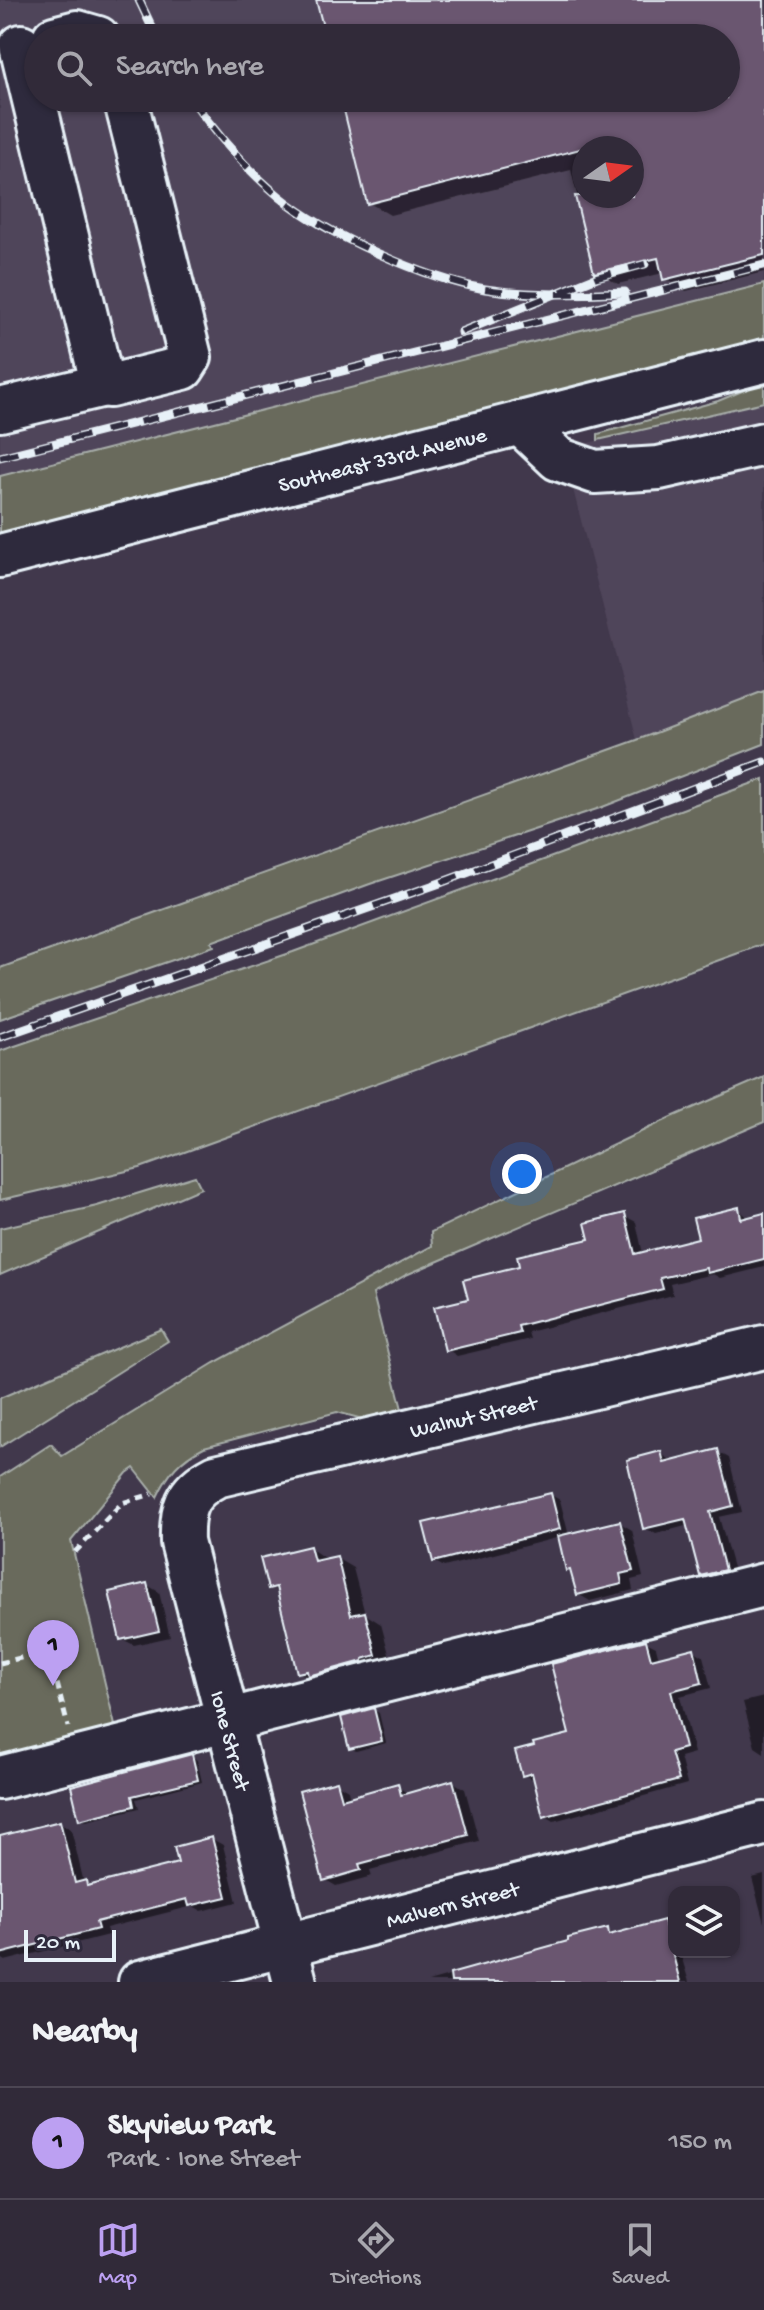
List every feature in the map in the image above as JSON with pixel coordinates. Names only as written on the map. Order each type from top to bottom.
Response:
[{"type":"street","points":[[43,112],[104,385]]},
{"type":"street","points":[[0,410],[183,368],[190,357],[129,112]]},
{"type":"street","name":"Southeast 33rd Avenue","points":[[0,556],[764,361]]},
{"type":"street","points":[[520,423],[558,459],[595,472],[659,468],[764,444]]},
{"type":"street","name":"Walnut Street","points":[[189,1497],[201,1484],[216,1476],[764,1347]]},
{"type":"street","name":"Ione Street","points":[[189,1497],[181,1517],[182,1542],[291,1963]]},
{"type":"street","points":[[0,1778],[764,1585]]},
{"type":"street","name":"Malvern Street","points":[[140,1982],[291,1963],[764,1824]]},
{"type":"path","points":[[75,1552],[122,1503],[168,1489],[189,1497]]},
{"type":"path","points":[[0,1663],[49,1651],[77,1759]]},
{"type":"shaded area","points":[[0,0],[764,0],[764,284],[0,476]]},
{"type":"shaded area","points":[[764,402],[764,691],[637,740],[573,489],[523,458]]},
{"type":"green space","points":[[764,284],[764,353],[0,540],[0,476]]},
{"type":"green space","points":[[764,382],[764,402],[598,440],[598,434],[718,401]]},
{"type":"green space","points":[[764,691],[764,744],[600,808],[370,884],[211,942],[214,946],[0,1019],[0,968],[637,740]]},
{"type":"green space","points":[[764,779],[764,944],[140,1168],[0,1200],[0,1051],[293,952]]},
{"type":"green space","points":[[764,1077],[764,1122],[406,1275],[373,1294],[404,1417],[377,1423],[337,1412],[204,1447],[176,1468],[157,1497],[134,1468],[127,1473],[71,1541],[118,1738],[0,1768],[0,1477],[51,1444],[62,1456],[214,1363],[432,1246],[431,1232],[672,1117]]},
{"type":"green space","points":[[195,1176],[201,1188],[0,1275],[0,1228],[97,1206]]},
{"type":"green space","points":[[161,1329],[168,1341],[0,1447],[0,1398]]},
{"type":"building","points":[[316,0],[764,0],[764,255],[663,280],[658,258],[594,273],[578,208],[644,208],[644,136],[572,136],[572,151],[367,204],[344,112],[740,112],[740,24],[322,24]]},
{"type":"building","points":[[739,1207],[741,1219],[764,1213],[764,1259],[707,1273],[706,1268],[660,1278],[663,1289],[518,1326],[520,1333],[445,1351],[434,1307],[468,1299],[463,1280],[519,1266],[517,1256],[589,1239],[585,1223],[625,1213],[635,1254],[698,1238],[693,1218]]},
{"type":"building","points":[[718,1449],[733,1506],[710,1512],[725,1570],[700,1576],[685,1519],[643,1529],[627,1460],[661,1451],[664,1463]]},
{"type":"building","points":[[551,1493],[560,1529],[433,1562],[423,1523]]},
{"type":"building","points":[[620,1521],[633,1571],[620,1574],[622,1584],[577,1595],[570,1570],[566,1571],[558,1536]]},
{"type":"building","points":[[310,1546],[314,1561],[337,1556],[351,1615],[365,1612],[376,1655],[308,1676],[307,1671],[297,1673],[276,1587],[268,1589],[260,1558]]},
{"type":"building","points":[[147,1583],[159,1631],[120,1640],[109,1592]]},
{"type":"building","points":[[646,1640],[651,1659],[694,1648],[702,1683],[671,1691],[685,1748],[671,1752],[679,1780],[543,1817],[532,1773],[522,1776],[515,1751],[569,1734],[551,1664]]},
{"type":"building","points":[[374,1708],[382,1741],[349,1749],[341,1717]]},
{"type":"building","points":[[192,1754],[198,1780],[132,1796],[134,1806],[79,1820],[71,1786]]},
{"type":"building","points":[[453,1780],[468,1835],[359,1864],[361,1870],[323,1881],[299,1791],[337,1781],[342,1799],[398,1783],[401,1795]]},
{"type":"building","points":[[60,1821],[75,1883],[86,1880],[87,1886],[178,1863],[174,1847],[212,1837],[227,1897],[189,1906],[187,1899],[96,1922],[98,1929],[0,1954],[0,1836]]},
{"type":"building","points":[[664,1920],[668,1958],[674,1958],[680,1982],[451,1982],[450,1974],[568,1941],[568,1938],[608,1928],[609,1935]]},
{"type":"railway","points":[[139,0],[150,24]]},
{"type":"railway","points":[[201,112],[255,175],[280,197],[324,226],[378,254],[435,276],[485,289],[537,294],[625,292]]},
{"type":"railway","points":[[461,332],[597,277],[645,264]]},
{"type":"railway","points":[[0,457],[764,265]]},
{"type":"railway","points":[[0,1037],[440,883],[764,762]]},
{"type":"place","name":"Skyview Park","points":[[53,1686]]}]
